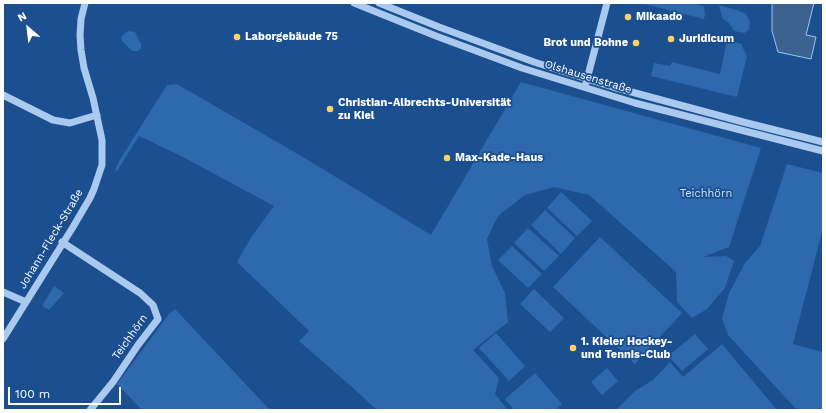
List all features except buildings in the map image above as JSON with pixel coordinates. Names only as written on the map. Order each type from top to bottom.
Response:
[{"type":"street","name":"Johann-Fleck-Straße","points":[[3,339],[94,189],[102,165],[102,140],[93,98],[84,68],[80,35],[85,3]]},
{"type":"street","name":"Olshausenstraße","points":[[354,3],[522,68],[635,103],[823,151]]},
{"type":"street","name":"Olshausenstraße","points":[[379,3],[439,27],[587,79],[743,122],[823,142]]},
{"type":"street","points":[[585,87],[607,3]]},
{"type":"street","points":[[3,95],[53,120],[70,124],[96,115]]},
{"type":"street","name":"Teichhörn","points":[[62,242],[140,293],[153,305],[158,319],[113,382],[90,410]]},
{"type":"street","points":[[3,292],[26,302]]},
{"type":"green space","points":[[640,3],[691,3],[704,6],[705,15],[704,19]]},
{"type":"green space","points":[[719,5],[746,14],[750,22],[749,29],[745,33],[734,31],[729,23],[723,19]]},
{"type":"green space","points":[[126,32],[135,32],[141,44],[141,48],[138,51],[131,50],[121,38]]},
{"type":"green space","points":[[727,40],[741,44],[747,56],[737,97],[651,76],[654,63],[670,66],[672,62],[720,74]]},
{"type":"green space","points":[[521,82],[761,148],[729,247],[703,257],[726,256],[734,261],[725,288],[707,309],[692,318],[677,302],[676,272],[589,195],[554,187],[525,195],[498,216],[487,239],[492,266],[505,293],[508,322],[473,350],[499,378],[495,394],[508,410],[377,410],[299,341],[309,331],[237,262],[250,239],[274,206],[181,156],[139,136],[117,171],[115,171],[119,161],[167,85],[177,84],[308,160],[431,235]]},
{"type":"green space","points":[[787,164],[823,173],[823,228],[793,344],[823,352],[822,410],[803,410],[795,408],[728,335],[722,318],[729,293],[745,263],[760,246]]},
{"type":"green space","points":[[561,192],[592,221],[577,236],[547,208]]},
{"type":"green space","points":[[545,210],[575,238],[561,254],[531,225]]},
{"type":"green space","points":[[528,228],[559,256],[544,271],[514,243]]},
{"type":"green space","points":[[600,237],[682,313],[635,364],[553,287]]},
{"type":"green space","points":[[512,246],[542,274],[528,288],[498,260]]},
{"type":"green space","points":[[54,286],[64,293],[49,310],[42,306]]},
{"type":"green space","points":[[534,289],[564,318],[550,332],[520,304]]},
{"type":"green space","points":[[175,309],[270,410],[142,410],[117,384],[169,314]]},
{"type":"green space","points":[[496,333],[525,366],[509,381],[479,348]]},
{"type":"green space","points":[[695,334],[708,349],[682,371],[668,356]]},
{"type":"green space","points":[[722,344],[777,410],[616,410],[635,391],[653,380],[670,362],[683,377]]},
{"type":"green space","points":[[607,368],[618,381],[602,395],[591,382]]},
{"type":"green space","points":[[535,373],[562,404],[555,410],[514,410],[505,399]]},
{"type":"shaded area","points":[[772,3],[814,3],[806,35],[816,37],[811,59],[778,52],[772,31]]},
{"type":"place","name":"Mikaado","points":[[628,17]]},
{"type":"place","name":"Laborgebäude 75","points":[[237,37]]},
{"type":"place","name":"Juridicum","points":[[671,39]]},
{"type":"place","name":"Brot und Bohne","points":[[636,43]]},
{"type":"place","name":"Christian-Albrechts-Universität zu Kiel","points":[[330,109]]},
{"type":"place","name":"Max-Kade-Haus","points":[[447,158]]},
{"type":"place","name":"1. Kieler Hockey- und Tennis-Club","points":[[573,348]]}]
